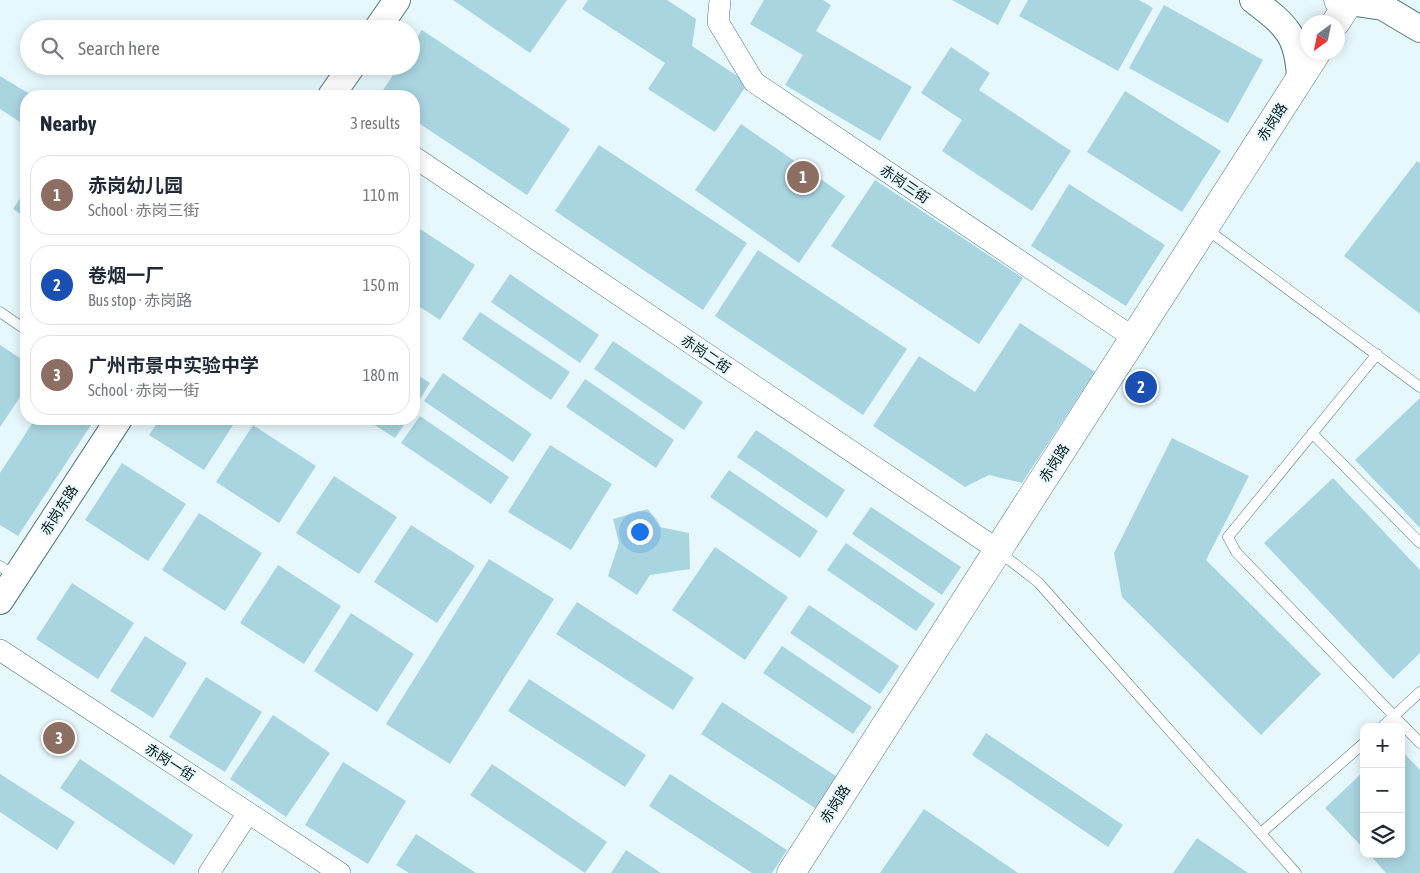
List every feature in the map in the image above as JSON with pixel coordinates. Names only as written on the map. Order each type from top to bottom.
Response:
[{"type":"main road","name":"赤岗路","points":[[791,873],[1312,60]]},
{"type":"street","points":[[383,20],[396,0]]},
{"type":"street","name":"赤岗三街","points":[[720,0],[718,22],[754,82],[1134,338]]},
{"type":"street","points":[[1253,0],[1275,17],[1292,37],[1298,52],[1300,78]]},
{"type":"street","points":[[1343,6],[1383,7],[1420,29]]},
{"type":"street","points":[[335,90],[346,75]]},
{"type":"street","name":"赤岗二街","points":[[420,161],[998,550]]},
{"type":"street","name":"赤岗东路","points":[[0,601],[8,571],[115,425]]},
{"type":"street","name":"赤岗一街","points":[[0,650],[340,873]]},
{"type":"street","points":[[209,873],[248,813]]},
{"type":"lane","points":[[1205,227],[1420,387]]},
{"type":"lane","points":[[0,312],[20,326]]},
{"type":"lane","points":[[1378,354],[1228,537],[1236,552],[1420,743]]},
{"type":"lane","points":[[1312,433],[1420,542]]},
{"type":"lane","points":[[998,550],[1038,582],[1296,873]]},
{"type":"lane","points":[[1386,723],[1420,692]]},
{"type":"lane","points":[[1261,833],[1360,746]]},
{"type":"building","points":[[453,0],[567,0],[530,53]]},
{"type":"building","points":[[588,0],[667,0],[696,19],[692,46],[748,83],[715,132],[648,89],[665,63],[582,9]]},
{"type":"building","points":[[764,0],[823,0],[831,5],[816,31],[912,87],[880,141],[785,85],[803,55],[750,24]]},
{"type":"building","points":[[952,0],[1011,0],[998,25]]},
{"type":"building","points":[[1028,0],[1139,0],[1153,8],[1118,71],[1019,16]]},
{"type":"building","points":[[1164,5],[1263,60],[1228,123],[1129,68]]},
{"type":"building","points":[[422,30],[570,129],[527,195],[420,124],[420,90],[383,90],[393,75],[420,75],[420,33]]},
{"type":"building","points":[[951,47],[990,73],[979,90],[1071,151],[1032,211],[942,151],[962,120],[921,93]]},
{"type":"building","points":[[0,76],[23,90],[20,90],[20,122],[0,109]]},
{"type":"building","points":[[1125,91],[1221,151],[1182,212],[1087,152]]},
{"type":"building","points":[[741,124],[845,196],[799,263],[695,190]]},
{"type":"building","points":[[599,145],[747,243],[703,310],[555,211]]},
{"type":"building","points":[[1417,161],[1420,163],[1420,314],[1344,256]]},
{"type":"building","points":[[875,180],[1023,278],[979,344],[831,246]]},
{"type":"building","points":[[1069,184],[1165,245],[1126,306],[1031,246]]},
{"type":"building","points":[[20,198],[20,214],[13,209]]},
{"type":"building","points":[[420,229],[475,265],[440,320],[420,307]]},
{"type":"building","points":[[758,250],[907,349],[863,415],[715,316]]},
{"type":"building","points":[[510,274],[599,335],[580,363],[491,302]]},
{"type":"building","points":[[480,312],[570,372],[551,400],[462,339]]},
{"type":"building","points":[[1020,323],[1095,372],[1022,483],[989,475],[965,487],[873,426],[919,356],[975,392]]},
{"type":"building","points":[[613,341],[703,402],[684,430],[594,369]]},
{"type":"building","points":[[0,345],[20,358],[20,397],[0,427]]},
{"type":"building","points":[[443,373],[532,434],[513,462],[424,401]]},
{"type":"building","points":[[420,377],[430,383],[420,399]]},
{"type":"building","points":[[585,379],[674,440],[656,468],[566,407]]},
{"type":"building","points":[[1420,398],[1420,528],[1355,460]]},
{"type":"building","points":[[420,416],[509,477],[491,504],[401,443],[414,425],[420,425]]},
{"type":"building","points":[[31,425],[91,425],[18,536],[0,525],[0,473]]},
{"type":"building","points":[[156,425],[233,425],[204,470],[149,435]]},
{"type":"building","points":[[253,425],[316,466],[279,523],[216,482]]},
{"type":"building","points":[[374,425],[404,425],[395,438]]},
{"type":"building","points":[[756,430],[845,490],[827,518],[737,457]]},
{"type":"building","points":[[1172,438],[1249,476],[1206,560],[1321,674],[1261,735],[1122,597],[1114,553]]},
{"type":"building","points":[[550,445],[612,484],[571,550],[508,512]]},
{"type":"building","points":[[122,463],[186,504],[148,561],[85,520]]},
{"type":"building","points":[[729,470],[818,531],[800,558],[710,497]]},
{"type":"building","points":[[334,476],[397,517],[359,574],[296,533]]},
{"type":"building","points":[[1333,478],[1420,570],[1420,653],[1393,679],[1264,543]]},
{"type":"building","points":[[871,507],[961,567],[942,595],[852,534]]},
{"type":"building","points":[[648,509],[660,527],[689,533],[690,569],[650,575],[637,595],[608,576],[619,543],[613,519]]},
{"type":"building","points":[[199,513],[262,553],[225,611],[162,570]]},
{"type":"building","points":[[411,525],[475,566],[437,623],[374,582]]},
{"type":"building","points":[[846,543],[935,604],[916,631],[827,570]]},
{"type":"building","points":[[715,547],[788,597],[745,660],[672,610]]},
{"type":"building","points":[[489,559],[554,599],[450,764],[386,724]]},
{"type":"building","points":[[278,565],[341,606],[304,664],[240,623]]},
{"type":"building","points":[[72,583],[134,623],[98,679],[36,639]]},
{"type":"building","points":[[577,602],[694,678],[673,710],[556,634]]},
{"type":"building","points":[[809,605],[899,666],[880,694],[790,633]]},
{"type":"building","points":[[351,613],[414,654],[377,712],[314,671]]},
{"type":"building","points":[[145,636],[187,663],[153,718],[110,691]]},
{"type":"building","points":[[782,646],[872,707],[853,734],[763,673]]},
{"type":"building","points":[[206,677],[262,712],[225,772],[169,737]]},
{"type":"building","points":[[529,679],[646,755],[625,787],[508,711]]},
{"type":"building","points":[[722,702],[839,778],[818,810],[701,734]]},
{"type":"building","points":[[273,715],[330,753],[286,817],[230,779]]},
{"type":"building","points":[[986,733],[1123,825],[1108,847],[972,755]]},
{"type":"building","points":[[1405,754],[1420,770],[1420,873],[1386,873],[1373,858],[1405,858]]},
{"type":"building","points":[[80,759],[193,835],[174,865],[60,788]]},
{"type":"building","points":[[343,762],[406,801],[368,864],[305,825]]},
{"type":"building","points":[[492,764],[607,842],[585,873],[470,795]]},
{"type":"building","points":[[0,774],[75,822],[57,850],[0,812]]},
{"type":"building","points":[[670,774],[787,850],[772,873],[752,873],[649,806]]},
{"type":"building","points":[[1360,775],[1360,845],[1325,808]]},
{"type":"building","points":[[924,809],[1018,873],[880,873]]},
{"type":"building","points":[[416,834],[476,873],[409,873],[396,865]]},
{"type":"building","points":[[1197,838],[1248,873],[1173,873]]},
{"type":"building","points":[[626,850],[661,873],[611,873]]},
{"type":"place","name":"赤岗幼儿园","points":[[803,177]]},
{"type":"place","name":"卷烟一厂","points":[[1141,387]]},
{"type":"place","name":"广州市景中实验中学","points":[[59,738]]}]
